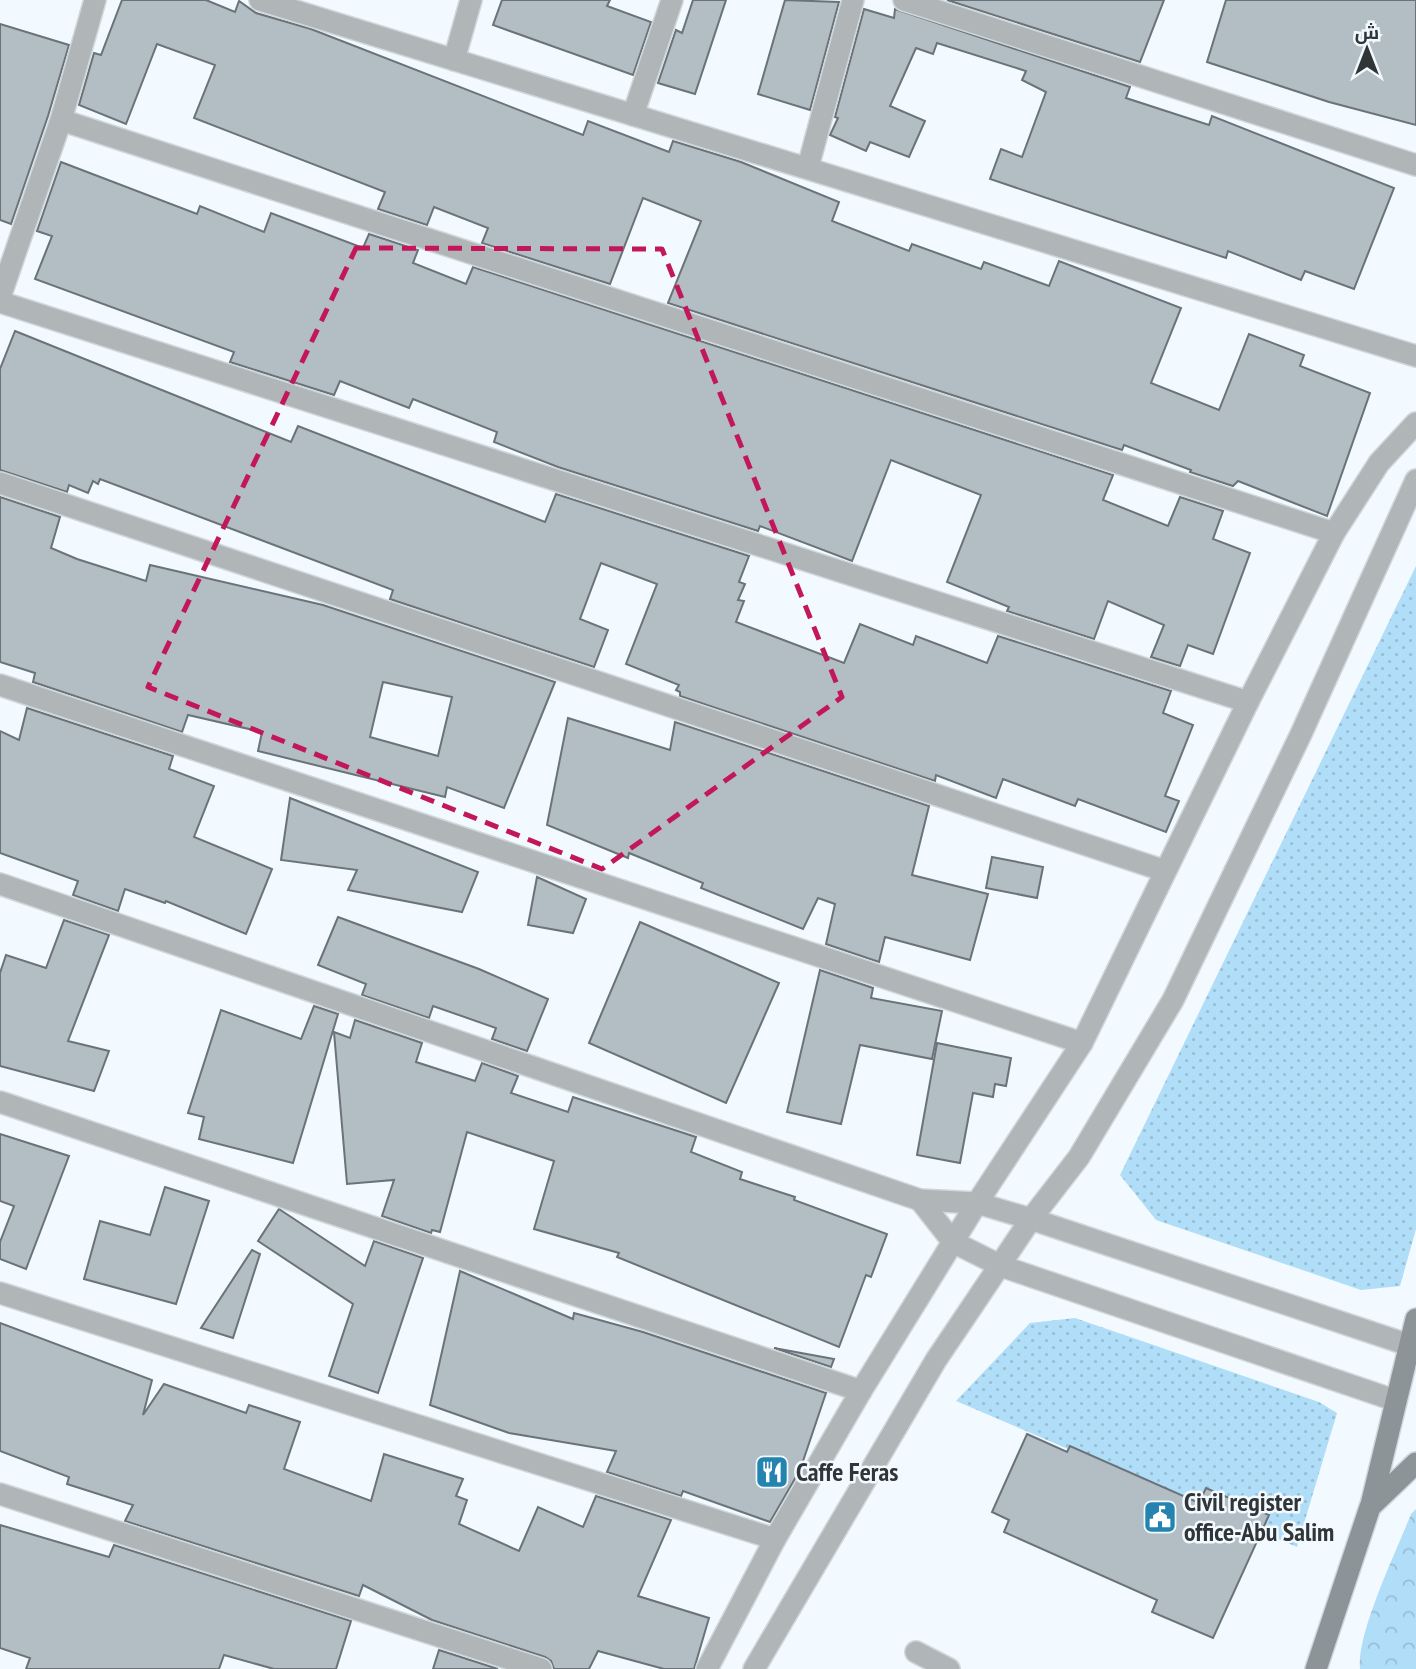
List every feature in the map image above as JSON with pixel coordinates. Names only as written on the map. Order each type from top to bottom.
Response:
[{"type":"main road","points":[[1318,1667],[1370,1507],[1394,1400],[1416,1319]]},
{"type":"main road","points":[[1370,1507],[1416,1463]]},
{"type":"street","points":[[95,0],[61,120],[0,299],[1248,702]]},
{"type":"street","points":[[260,0],[1416,356]]},
{"type":"street","points":[[454,60],[471,0]]},
{"type":"street","points":[[633,115],[672,0]]},
{"type":"street","points":[[808,167],[853,0]]},
{"type":"street","points":[[904,0],[1416,165]]},
{"type":"street","points":[[61,120],[1334,533]]},
{"type":"street","points":[[707,1669],[775,1539],[861,1391],[977,1203],[1082,1043],[1248,702],[1334,533],[1379,463],[1416,423]]},
{"type":"street","points":[[754,1669],[898,1422],[1031,1219],[1079,1157],[1173,1000],[1301,734],[1416,480]]},
{"type":"street","points":[[0,483],[1165,871]]},
{"type":"street","points":[[0,685],[1082,1043]]},
{"type":"street","points":[[0,884],[920,1200],[977,1203],[1031,1219],[1409,1345]]},
{"type":"street","points":[[0,1102],[861,1391]]},
{"type":"street","points":[[920,1200],[953,1242],[1001,1266],[1394,1400]]},
{"type":"street","points":[[0,1293],[775,1539]]},
{"type":"street","points":[[0,1494],[541,1669]]},
{"type":"street","points":[[916,1652],[949,1669]]},
{"type":"highlighted area","points":[[356,248],[662,249],[842,697],[602,869],[148,687]]},
{"type":"green space","points":[[1416,566],[1416,1229],[1400,1286],[1361,1290],[1156,1220],[1120,1175]]},
{"type":"green space","points":[[1075,1318],[1319,1402],[1337,1413],[1297,1547],[956,1401],[1030,1323]]},
{"type":"green space","points":[[1416,1509],[1416,1669],[1360,1669],[1360,1654],[1371,1614],[1411,1514]]},
{"type":"building","points":[[122,0],[206,0],[235,12],[239,1],[256,13],[311,29],[583,135],[588,121],[669,152],[673,141],[741,162],[839,202],[832,221],[909,251],[912,244],[981,269],[984,262],[1049,286],[1059,261],[1181,308],[1151,383],[1219,410],[1249,334],[1304,355],[1300,366],[1370,393],[1327,516],[1238,481],[1233,486],[1124,445],[1122,450],[668,303],[701,221],[643,198],[610,284],[482,243],[488,228],[434,207],[427,225],[378,209],[385,192],[194,118],[215,65],[157,44],[126,124],[79,105],[94,53],[101,55]]},
{"type":"building","points":[[502,0],[610,0],[607,6],[651,22],[633,75],[493,25]]},
{"type":"building","points":[[693,0],[726,0],[695,94],[658,83],[676,30],[682,33]]},
{"type":"building","points":[[785,0],[839,2],[810,110],[758,94]]},
{"type":"building","points":[[947,0],[1164,0],[1140,62]]},
{"type":"building","points":[[1226,0],[1416,0],[1416,125],[1329,102],[1207,62]]},
{"type":"building","points":[[864,9],[894,18],[895,9],[1130,87],[1126,98],[1209,125],[1212,116],[1394,188],[1354,289],[1305,271],[1301,280],[1228,251],[1226,258],[990,179],[1001,149],[1022,157],[1046,92],[1022,80],[1026,71],[937,43],[933,54],[916,48],[890,106],[925,121],[909,157],[870,142],[866,151],[830,135],[838,118],[835,117]]},
{"type":"building","points":[[0,24],[69,45],[11,224],[0,220]]},
{"type":"building","points":[[61,162],[197,214],[200,206],[264,232],[271,213],[363,248],[369,234],[418,250],[413,263],[466,284],[473,267],[1113,475],[1103,500],[1168,526],[1180,497],[1223,511],[1213,539],[1250,553],[1213,654],[1188,645],[1180,666],[1151,657],[1164,625],[1108,601],[1094,639],[1007,611],[1009,607],[947,582],[981,495],[891,460],[852,561],[760,526],[758,531],[558,467],[494,442],[497,432],[413,399],[409,408],[340,381],[334,395],[230,362],[234,352],[35,279],[52,236],[37,231]]},
{"type":"building","points":[[15,331],[291,442],[298,426],[545,522],[556,494],[749,556],[739,582],[745,584],[738,600],[744,601],[736,622],[844,663],[860,624],[913,645],[916,636],[987,663],[998,636],[1171,691],[1163,713],[1193,725],[1165,796],[1179,801],[1166,832],[1078,799],[1075,806],[1003,779],[996,798],[936,775],[935,781],[680,696],[680,692],[676,690],[679,685],[626,664],[657,584],[601,563],[580,619],[608,630],[594,667],[390,599],[393,590],[100,479],[98,484],[93,481],[88,493],[69,485],[67,492],[0,470],[0,369]]},
{"type":"building","points":[[0,497],[60,517],[51,548],[77,559],[146,581],[150,565],[323,605],[555,682],[504,808],[447,787],[445,797],[258,751],[262,732],[188,715],[182,732],[33,682],[35,673],[0,662]],"holes":[[[383,682],[452,697],[438,756],[370,737]]]},
{"type":"building","points":[[27,708],[173,756],[169,769],[214,786],[194,837],[272,869],[246,934],[166,901],[165,903],[125,889],[118,911],[73,895],[78,881],[0,853],[0,731],[19,740]]},
{"type":"building","points":[[568,718],[670,750],[675,722],[929,806],[912,875],[988,894],[970,960],[885,937],[879,962],[826,944],[835,904],[818,898],[803,929],[701,888],[703,883],[629,853],[628,858],[547,825]]},
{"type":"building","points":[[290,798],[478,872],[462,912],[348,890],[357,870],[281,860]]},
{"type":"building","points":[[992,857],[1043,867],[1037,898],[986,888]]},
{"type":"building","points":[[537,877],[586,899],[573,933],[528,925]]},
{"type":"building","points":[[338,917],[479,969],[548,999],[527,1051],[492,1039],[496,1028],[433,1006],[429,1018],[362,995],[366,984],[318,965]]},
{"type":"building","points":[[64,920],[109,935],[68,1041],[109,1051],[94,1091],[0,1066],[0,973],[6,955],[46,968]]},
{"type":"building","points":[[640,922],[779,983],[726,1103],[589,1043]]},
{"type":"building","points":[[820,970],[873,988],[871,998],[942,1011],[932,1059],[860,1045],[841,1124],[787,1112]]},
{"type":"building","points":[[314,1006],[338,1014],[293,1163],[199,1139],[204,1117],[188,1113],[221,1010],[301,1039]]},
{"type":"building","points":[[355,1020],[422,1043],[416,1062],[475,1081],[482,1063],[518,1076],[511,1093],[568,1112],[573,1097],[696,1137],[691,1152],[742,1172],[740,1179],[795,1197],[794,1200],[887,1234],[871,1277],[866,1275],[839,1347],[617,1257],[619,1253],[534,1229],[554,1161],[467,1132],[440,1232],[432,1230],[431,1233],[382,1216],[394,1180],[347,1184],[334,1032],[350,1038]]},
{"type":"building","points":[[937,1043],[1011,1058],[1006,1086],[995,1084],[993,1097],[973,1093],[960,1163],[917,1155]]},
{"type":"building","points":[[0,1134],[69,1156],[26,1269],[0,1259],[0,1242],[14,1206],[0,1201]]},
{"type":"building","points":[[165,1187],[209,1201],[176,1304],[84,1279],[100,1221],[150,1235]]},
{"type":"building","points":[[279,1209],[365,1266],[374,1241],[423,1258],[378,1393],[329,1376],[353,1304],[258,1241]]},
{"type":"building","points":[[252,1250],[260,1254],[233,1338],[201,1328]]},
{"type":"building","points":[[460,1271],[573,1319],[574,1313],[643,1332],[826,1393],[800,1470],[770,1522],[683,1491],[681,1496],[607,1472],[616,1451],[509,1433],[430,1405]]},
{"type":"building","points":[[0,1323],[152,1380],[143,1415],[164,1384],[246,1413],[249,1405],[300,1422],[284,1469],[371,1501],[384,1454],[463,1479],[456,1496],[467,1500],[459,1524],[519,1551],[538,1507],[583,1527],[596,1496],[671,1520],[638,1596],[709,1618],[694,1669],[664,1669],[598,1651],[589,1669],[554,1669],[551,1661],[545,1657],[432,1620],[363,1585],[359,1596],[125,1521],[133,1505],[67,1484],[69,1477],[0,1451]]},
{"type":"building","points":[[774,1348],[834,1359],[831,1367]]},
{"type":"building","points":[[1027,1434],[1067,1452],[1070,1446],[1199,1503],[1206,1488],[1269,1515],[1213,1638],[1152,1612],[1157,1600],[1004,1532],[1009,1520],[992,1512]]},
{"type":"building","points":[[0,1525],[109,1557],[114,1545],[351,1621],[336,1669],[274,1669],[224,1655],[219,1669],[26,1669],[30,1658],[0,1648]]},
{"type":"building","points":[[439,1650],[498,1669],[433,1669]]},
{"type":"place","name":"Caffe Feras","points":[[772,1472]]},
{"type":"place","name":"Civil register office-Abu Salim","points":[[1160,1517]]}]
